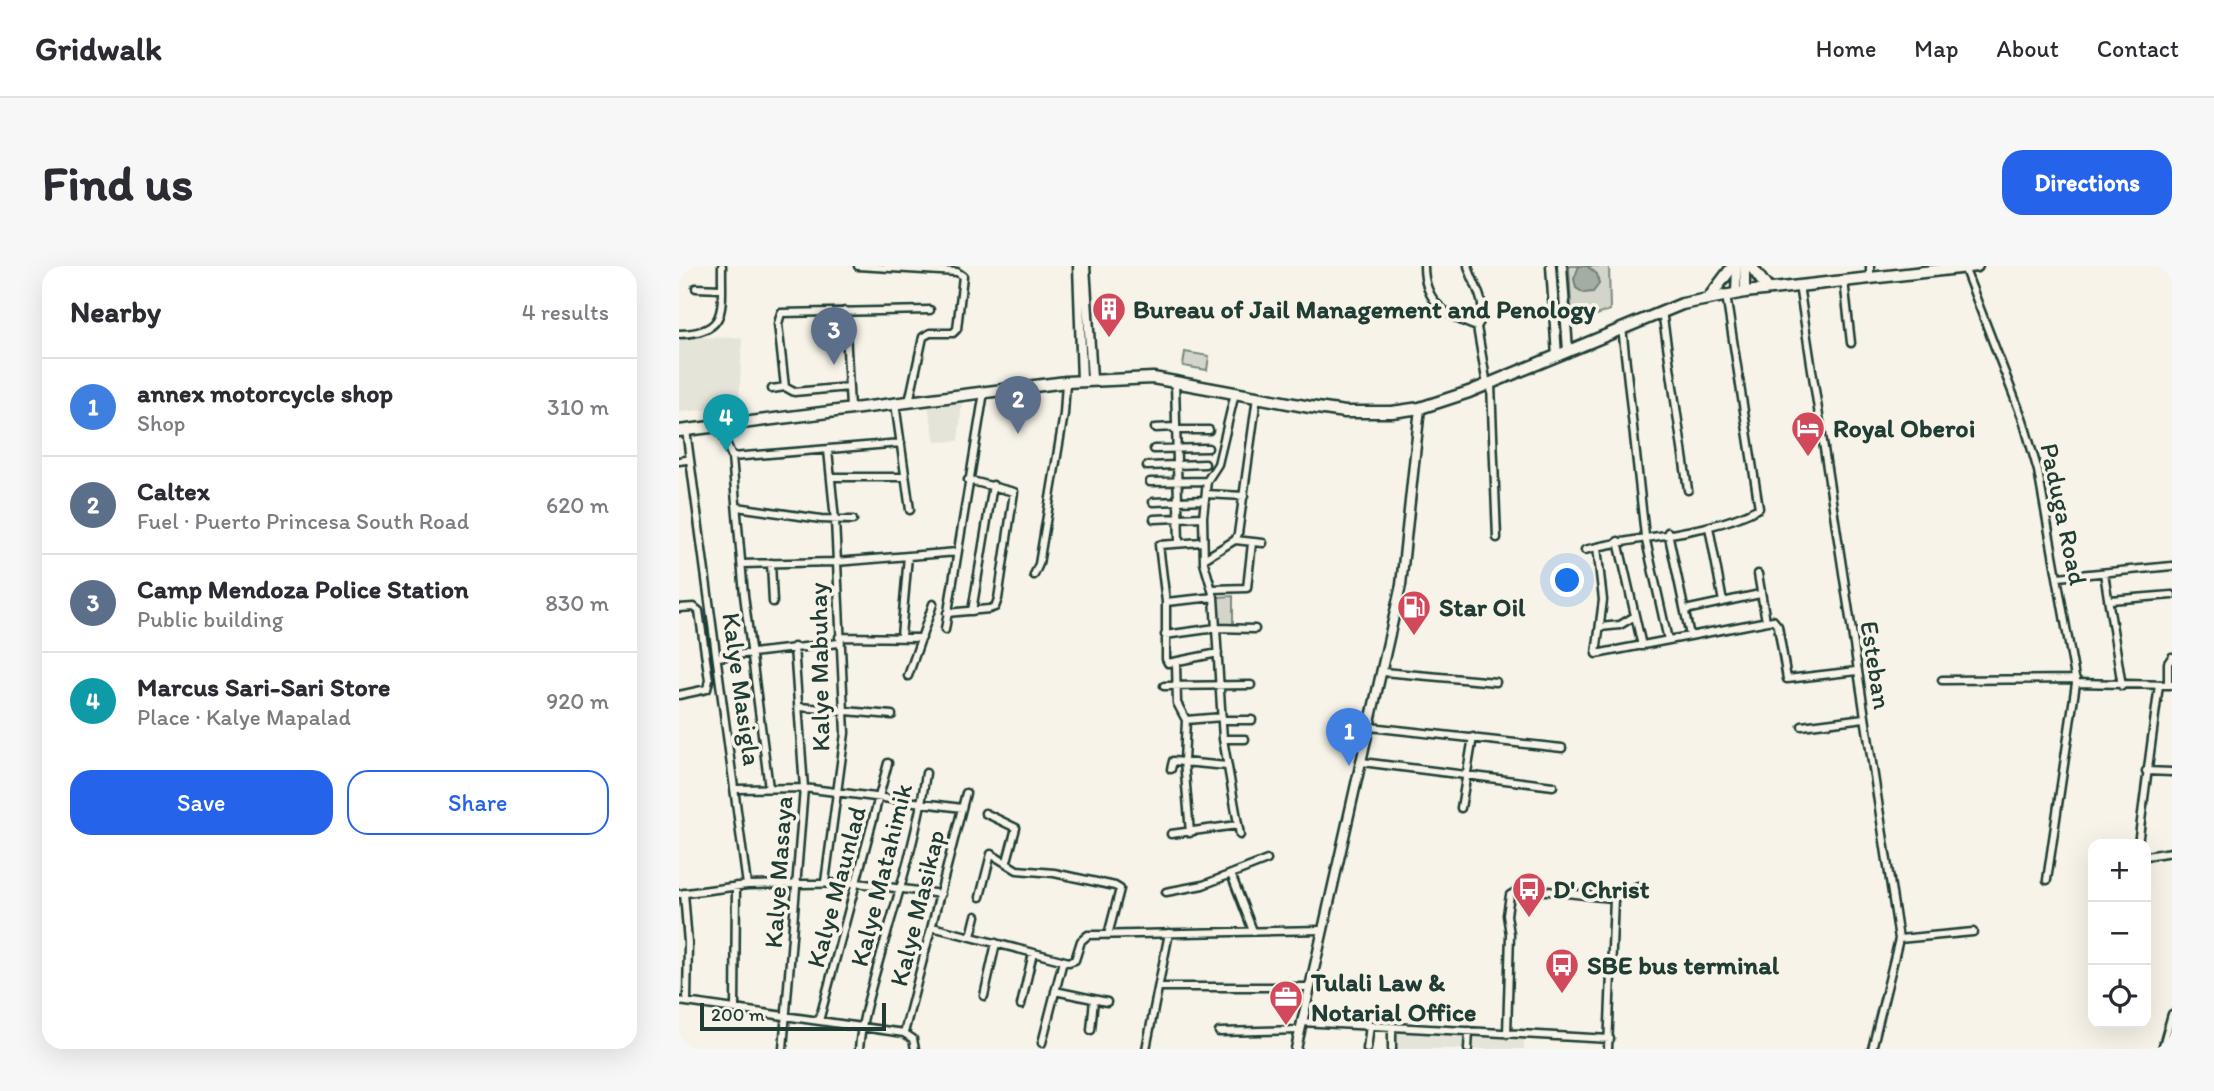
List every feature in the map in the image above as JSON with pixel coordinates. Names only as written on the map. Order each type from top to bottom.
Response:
[{"type":"main road","points":[[1707,299],[1735,266]]},
{"type":"main road","points":[[1751,266],[1768,289]]},
{"type":"main road","points":[[682,430],[1066,382],[1142,377],[1346,412],[1392,412],[1420,408],[1489,384],[1662,311],[1707,299],[1799,285],[1977,266]]},
{"type":"street","points":[[679,334],[700,333],[714,326],[720,313],[722,266]]},
{"type":"street","points":[[858,266],[957,272],[963,276],[957,329],[953,333],[930,333],[923,337],[909,402]]},
{"type":"street","points":[[1078,266],[1087,380]]},
{"type":"street","points":[[1085,266],[1087,380]]},
{"type":"street","points":[[1424,266],[1424,277],[1434,303],[1448,317],[1477,327]]},
{"type":"street","points":[[1468,266],[1480,293],[1484,315],[1477,327],[1489,384],[1497,538]]},
{"type":"street","points":[[1551,266],[1557,356]]},
{"type":"street","points":[[1562,266],[1568,351]]},
{"type":"street","points":[[1585,550],[1618,541],[1709,527],[1758,510],[1761,503],[1735,266]]},
{"type":"street","points":[[1736,293],[1745,266]]},
{"type":"street","points":[[1870,266],[1870,278]]},
{"type":"street","name":"Paduga Road","points":[[1964,268],[2023,420],[2038,471],[2076,681],[2047,880]]},
{"type":"street","points":[[1845,281],[1851,343]]},
{"type":"street","name":"Esteban","points":[[1799,285],[1899,939],[1872,1049]]},
{"type":"street","points":[[696,288],[721,289]]},
{"type":"street","points":[[785,387],[778,314],[789,311],[930,310]]},
{"type":"street","points":[[845,311],[850,408]]},
{"type":"street","points":[[1662,311],[1688,490]]},
{"type":"street","points":[[1622,327],[1645,536],[1668,640]]},
{"type":"street","points":[[1034,575],[1039,564],[1064,414],[1066,382]]},
{"type":"street","points":[[1175,382],[1179,543]]},
{"type":"street","points":[[772,389],[785,387],[794,392],[849,387]]},
{"type":"street","points":[[945,630],[984,392]]},
{"type":"street","points":[[1235,393],[1218,464],[1207,481],[1202,542],[1214,597],[1223,739],[1240,835]]},
{"type":"street","points":[[1235,540],[1244,496],[1257,397]]},
{"type":"street","points":[[895,403],[910,510]]},
{"type":"street","points":[[1296,1049],[1401,586],[1420,408]]},
{"type":"street","points":[[719,425],[732,457],[751,652],[769,788]]},
{"type":"street","points":[[1155,428],[1209,430]]},
{"type":"street","name":"Kalye Masigla","points":[[682,430],[718,657],[747,885]]},
{"type":"street","points":[[732,457],[901,443]]},
{"type":"street","points":[[1154,449],[1208,447]]},
{"type":"street","name":"Kalye Mabuhay","points":[[825,882],[845,733],[835,520],[828,450]]},
{"type":"street","points":[[1147,466],[1205,464]]},
{"type":"street","points":[[831,477],[904,477]]},
{"type":"street","points":[[947,613],[995,607],[998,599],[1014,492],[968,481]]},
{"type":"street","points":[[1150,482],[1207,481]]},
{"type":"street","points":[[972,611],[993,485]]},
{"type":"street","points":[[1153,502],[1244,496]]},
{"type":"street","points":[[737,507],[853,520]]},
{"type":"street","points":[[1154,519],[1203,517]]},
{"type":"street","points":[[1709,527],[1723,602]]},
{"type":"street","points":[[1668,532],[1690,636]]},
{"type":"street","points":[[1204,559],[1235,540],[1262,543]]},
{"type":"street","points":[[1618,541],[1642,646]]},
{"type":"street","points":[[1202,542],[1160,545],[1166,602],[1165,659],[1168,663],[1176,663],[1217,653]]},
{"type":"street","points":[[1212,589],[1247,588],[1252,542]]},
{"type":"street","points":[[1597,547],[1603,595],[1596,654],[1775,621],[1787,679],[1857,671]]},
{"type":"street","points":[[742,564],[836,562],[957,552]]},
{"type":"street","points":[[901,636],[908,556]]},
{"type":"street","points":[[771,564],[773,602]]},
{"type":"street","points":[[2058,577],[2172,566]]},
{"type":"street","points":[[2104,573],[2122,686]]},
{"type":"street","points":[[1758,574],[1766,621]]},
{"type":"street","points":[[1685,610],[1760,594]]},
{"type":"street","points":[[2110,600],[2172,595]]},
{"type":"street","points":[[1166,602],[1214,597]]},
{"type":"street","points":[[908,676],[933,604]]},
{"type":"street","points":[[679,608],[694,607],[699,611],[709,685],[701,692],[679,695]]},
{"type":"street","points":[[1599,627],[1620,625],[1635,616]]},
{"type":"street","points":[[1165,635],[1216,628],[1255,629]]},
{"type":"street","points":[[718,657],[839,640],[901,636],[922,638]]},
{"type":"street","name":"Kalye Masaya","points":[[783,1049],[804,788],[794,647]]},
{"type":"street","points":[[1941,680],[2170,685],[2168,663],[2172,657]]},
{"type":"street","points":[[1176,663],[1177,703],[1186,720],[1184,761],[1190,833]]},
{"type":"street","points":[[1383,672],[1496,682]]},
{"type":"street","points":[[1164,686],[1251,685]]},
{"type":"street","points":[[2139,839],[2159,685]]},
{"type":"street","points":[[800,707],[892,715]]},
{"type":"street","points":[[1803,726],[1864,718]]},
{"type":"street","points":[[1186,720],[1252,720]]},
{"type":"street","points":[[1370,727],[1562,748]]},
{"type":"street","points":[[1461,808],[1473,737]]},
{"type":"street","points":[[1223,739],[1245,738]]},
{"type":"street","points":[[1171,769],[1172,761],[1227,766]]},
{"type":"street","points":[[1362,762],[1553,786]]},
{"type":"street","name":"Kalye Maunlad","points":[[819,1021],[888,764]]},
{"type":"street","points":[[2146,771],[2172,772]]},
{"type":"street","name":"Kalye Matahimik","points":[[859,1049],[861,1027],[900,888],[922,802],[926,774]]},
{"type":"street","points":[[736,789],[804,788],[962,808]]},
{"type":"street","name":"Kalye Masikap","points":[[904,1033],[966,793]]},
{"type":"street","points":[[985,813],[1016,828],[1006,861]]},
{"type":"street","points":[[1171,834],[1237,825]]},
{"type":"street","points":[[2151,855],[2172,852]]},
{"type":"street","points":[[980,897],[989,855],[993,854],[1017,870],[1054,873],[1119,887],[1120,896],[1108,934]]},
{"type":"street","points":[[1166,892],[1203,885],[1267,860]]},
{"type":"street","points":[[1231,874],[1253,930]]},
{"type":"street","points":[[915,1049],[913,1038],[904,1033],[683,1001],[688,943],[682,894],[747,885],[825,882],[857,883],[941,894]]},
{"type":"street","points":[[735,1009],[736,886]]},
{"type":"street","points":[[1507,1034],[1510,934],[1507,915],[1510,895],[1518,891],[1614,898],[1638,886]]},
{"type":"street","points":[[1608,1049],[1614,898]]},
{"type":"street","points":[[971,936],[976,916]]},
{"type":"street","points":[[932,927],[1063,961],[1075,960],[1084,937],[1108,934],[1322,930]]},
{"type":"street","points":[[1899,939],[1973,932]]},
{"type":"street","points":[[1146,1049],[1169,933]]},
{"type":"street","points":[[983,996],[996,943]]},
{"type":"street","points":[[1021,1005],[1033,953]]},
{"type":"street","points":[[1042,1043],[1063,961]]},
{"type":"street","points":[[1160,987],[1309,987]]},
{"type":"street","points":[[1055,992],[1107,1002]]},
{"type":"street","points":[[1091,1030],[1094,999]]},
{"type":"street","points":[[2162,1049],[2172,1014]]},
{"type":"street","points":[[1219,1032],[1300,1026],[1370,1025],[1610,1039]]},
{"type":"street","points":[[1367,1049],[1370,1025]]},
{"type":"street","points":[[1392,1027],[1392,1049]]},
{"type":"street","points":[[1468,1049],[1469,1031]]},
{"type":"shaded area","points":[[1569,266],[1609,266],[1610,310],[1572,324]]},
{"type":"shaded area","points":[[1579,266],[1587,266],[1597,274],[1599,284],[1593,292],[1584,293],[1576,288],[1574,279]]},
{"type":"shaded area","points":[[679,337],[742,338],[739,407],[679,412]]},
{"type":"shaded area","points":[[1185,352],[1209,356],[1207,370],[1183,366]]},
{"type":"shaded area","points":[[962,402],[958,441],[935,442],[928,406]]},
{"type":"shaded area","points":[[1233,596],[1233,626],[1219,626],[1218,597]]},
{"type":"shaded area","points":[[1396,1032],[1524,1040],[1524,1049],[1396,1049]]},
{"type":"place","name":"Bureau of Jail Management and Penology","points":[[1109,339]]},
{"type":"place","name":"Camp Mendoza Police Station","points":[[834,365]]},
{"type":"place","name":"Caltex","points":[[1018,434]]},
{"type":"place","name":"Marcus Sari-Sari Store","points":[[726,452]]},
{"type":"place","name":"Royal Oberoi","points":[[1808,458]]},
{"type":"place","name":"Star Oil","points":[[1414,637]]},
{"type":"place","name":"annex motorcycle shop","points":[[1349,766]]},
{"type":"place","name":"D' Christ","points":[[1529,919]]},
{"type":"place","name":"SBE bus terminal","points":[[1562,995]]},
{"type":"place","name":"Tulali Law & Notarial Office","points":[[1286,1027]]}]
